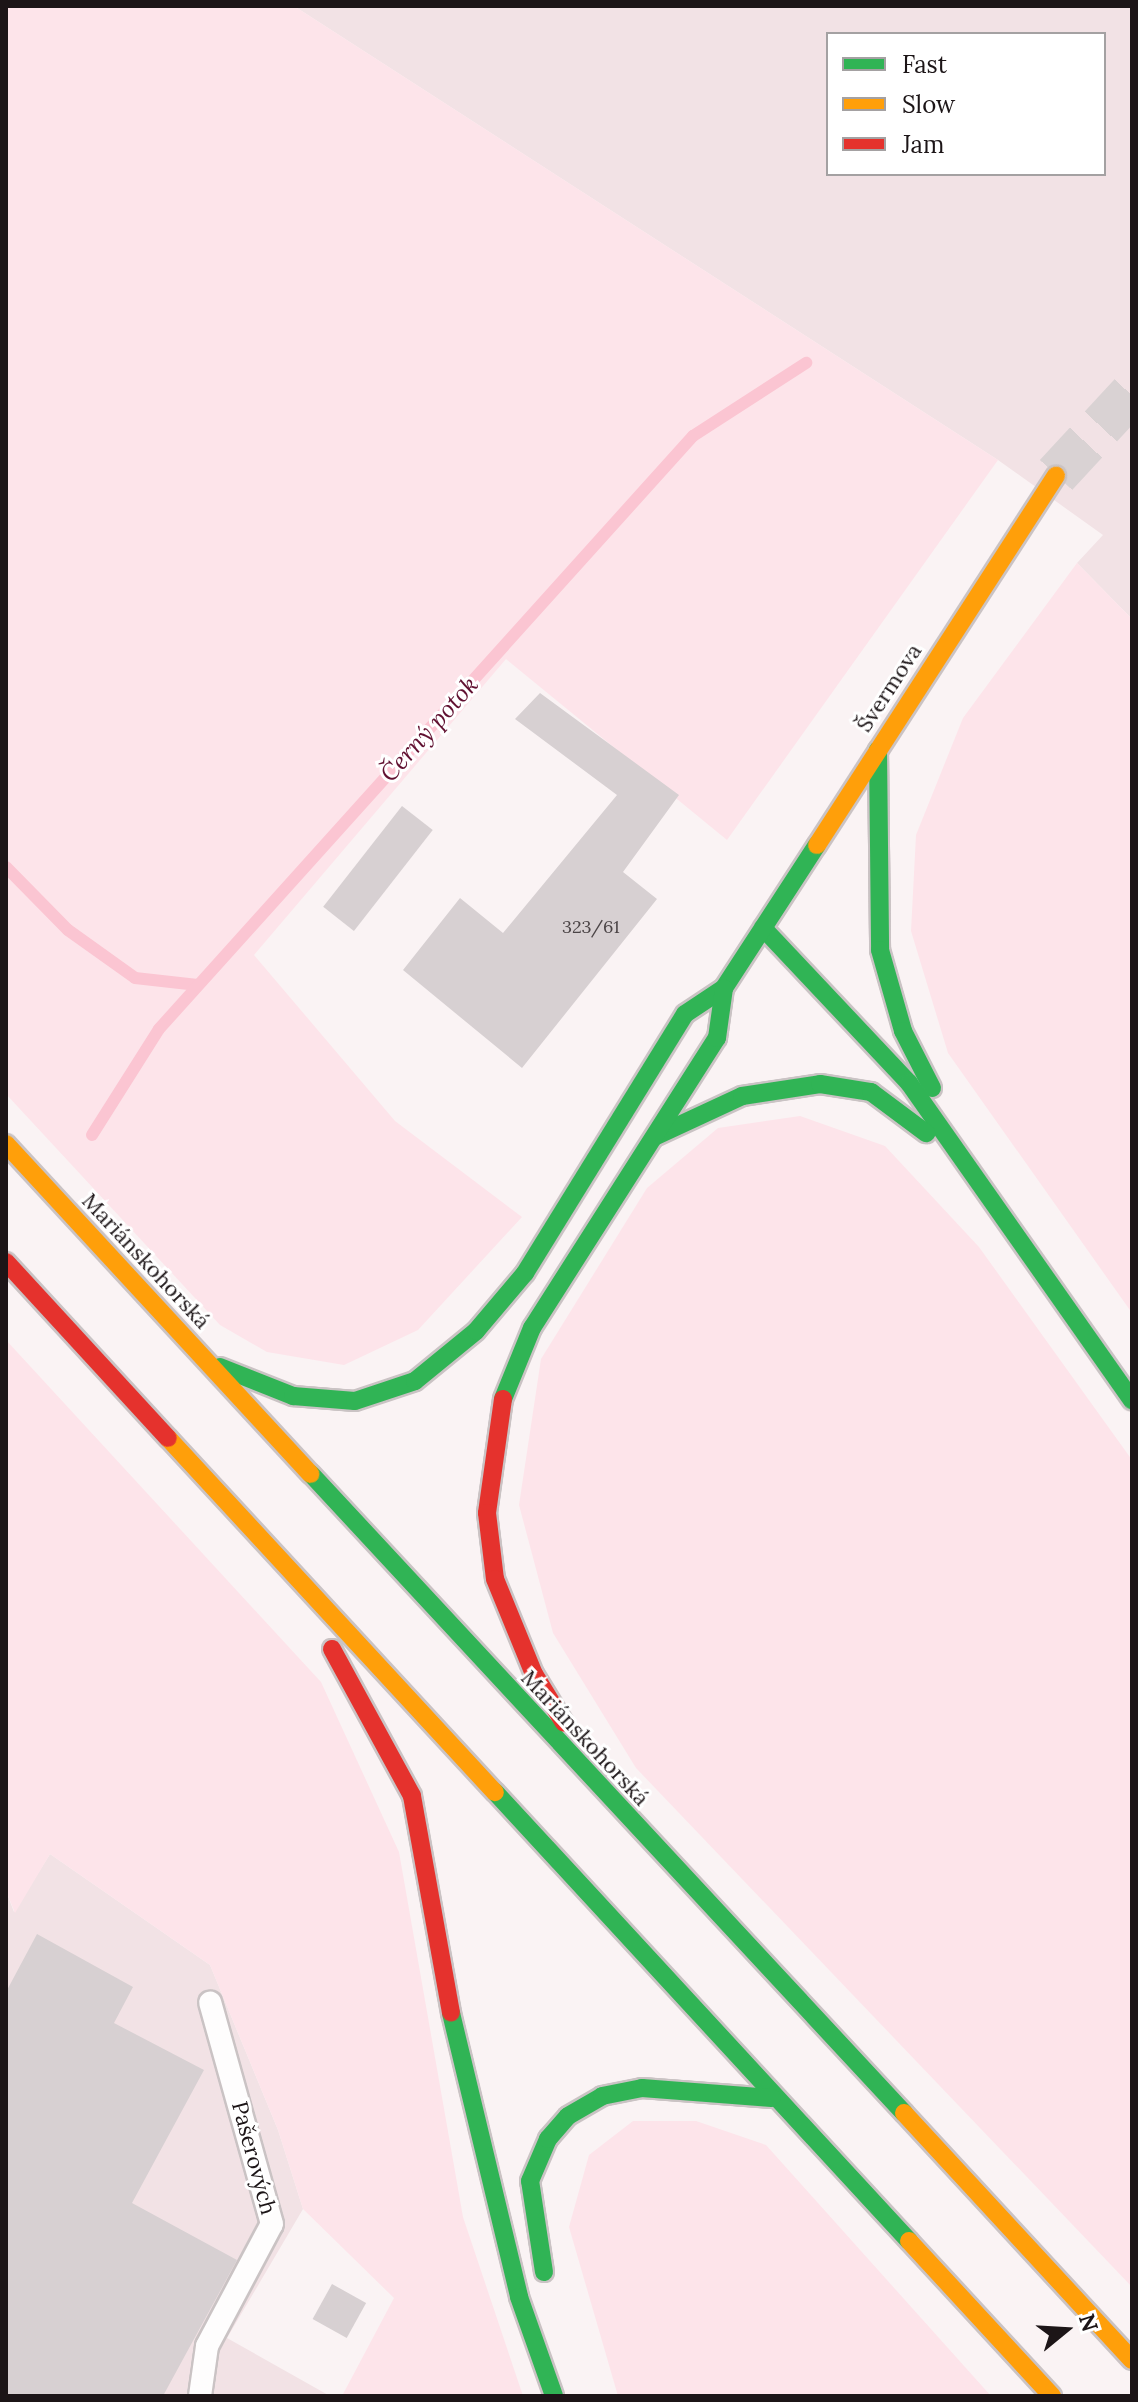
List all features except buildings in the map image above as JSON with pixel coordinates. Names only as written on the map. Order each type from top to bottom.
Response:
[{"type":"main road","name":"Švermova","points":[[724,988],[1056,475]]},
{"type":"main road","points":[[878,750],[876,921],[885,973],[903,1031],[977,1175]]},
{"type":"main road","points":[[763,928],[909,1083],[977,1175],[1132,1400]]},
{"type":"main road","points":[[618,1810],[534,1674],[512,1626],[490,1547],[489,1462],[505,1388],[532,1328],[717,1038],[724,988]]},
{"type":"main road","points":[[207,1362],[293,1396],[334,1402],[379,1397],[446,1359],[525,1273],[685,1014],[724,988]]},
{"type":"main road","points":[[654,1138],[742,1096],[846,1085],[893,1105],[977,1175]]},
{"type":"main road","name":"Mariánskohorská","points":[[6,1144],[618,1810],[1132,2360]]},
{"type":"main road","points":[[6,1262],[283,1568],[1052,2396]]},
{"type":"main road","points":[[283,1568],[384,1736],[412,1796],[454,2030],[519,2297],[554,2396]]},
{"type":"main road","points":[[548,2293],[531,2218],[530,2181],[548,2139],[568,2116],[602,2096],[642,2088],[772,2098]]},
{"type":"lane","name":"Pašerových","points":[[200,2396],[207,2346],[272,2224],[210,2002]]},
{"type":"shaded area","points":[[6,6],[294,6],[998,460],[727,840],[506,659],[254,955],[395,1121],[522,1217],[418,1330],[344,1365],[267,1352],[220,1325],[6,1094]]},
{"type":"shaded area","points":[[294,6],[1132,6],[1132,619],[1077,563],[1103,535],[998,460]]},
{"type":"shaded area","points":[[1077,563],[1132,619],[1132,1313],[948,1053],[911,931],[916,835],[963,718]]},
{"type":"shaded area","points":[[800,1116],[885,1146],[979,1247],[1132,1460],[1132,2287],[636,1768],[553,1633],[519,1505],[541,1359],[647,1188],[718,1128]]},
{"type":"shaded area","points":[[6,1340],[321,1682],[399,1852],[463,2217],[523,2396],[342,2396],[394,2298],[303,2209],[278,2130],[210,1965],[50,1854],[15,1913],[6,1891]]},
{"type":"shaded area","points":[[50,1854],[210,1965],[278,2130],[303,2209],[227,2338],[330,2396],[6,2396],[6,1891],[14,1912]]},
{"type":"shaded area","points":[[633,2121],[696,2121],[766,2145],[991,2396],[618,2396],[569,2227],[589,2155]]},
{"type":"waterway","name":"Černý potok","points":[[92,1135],[159,1029],[693,436],[806,363]]},
{"type":"waterway","points":[[6,867],[68,930],[135,978],[198,985]]},
{"type":"tunnel","points":[[1056,475],[1132,393]]},
{"type":"traffic: fast","points":[[878,750],[880,950],[903,1031],[932,1088]]},
{"type":"traffic: fast","points":[[220,1367],[293,1396],[355,1401],[415,1381],[476,1331],[525,1273],[685,1014],[724,988],[817,845]]},
{"type":"traffic: fast","points":[[763,928],[909,1083],[1132,1400]]},
{"type":"traffic: fast","points":[[503,1399],[532,1328],[717,1038],[724,988]]},
{"type":"traffic: fast","points":[[656,1136],[742,1096],[820,1084],[871,1092],[926,1133]]},
{"type":"traffic: fast","points":[[311,1474],[904,2113]]},
{"type":"traffic: fast","points":[[495,1792],[909,2241]]},
{"type":"traffic: fast","points":[[451,2013],[519,2297],[554,2396]]},
{"type":"traffic: fast","points":[[544,2272],[530,2181],[548,2139],[568,2116],[602,2096],[642,2088],[772,2098]]},
{"type":"traffic: slow","points":[[817,845],[1056,475]]},
{"type":"traffic: slow","points":[[6,1144],[311,1474]]},
{"type":"traffic: slow","points":[[168,1438],[495,1792]]},
{"type":"traffic: slow","points":[[904,2113],[1132,2360]]},
{"type":"traffic: slow","points":[[909,2241],[1052,2396]]},
{"type":"traffic: jam","points":[[6,1262],[168,1438]]},
{"type":"traffic: jam","points":[[503,1399],[487,1513],[495,1579],[534,1674],[564,1723]]},
{"type":"traffic: jam","points":[[332,1649],[412,1796],[451,2013]]}]
